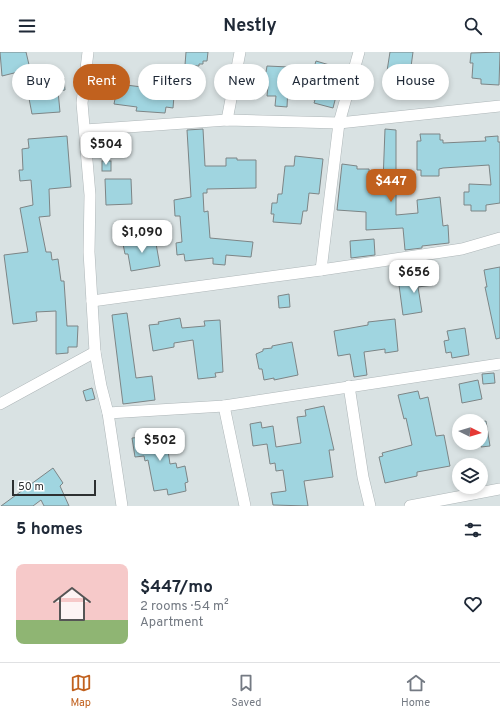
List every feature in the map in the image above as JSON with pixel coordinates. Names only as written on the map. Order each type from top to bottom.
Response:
[{"type":"street","points":[[88,52],[82,103],[90,195],[89,252],[95,352],[101,386],[108,413],[122,506]]},
{"type":"street","points":[[227,120],[240,52]]},
{"type":"street","points":[[321,270],[338,123],[359,52]]},
{"type":"street","points":[[85,130],[227,120],[338,123],[500,106]]},
{"type":"street","points":[[92,300],[321,270],[462,249],[500,238]]},
{"type":"street","points":[[0,404],[95,352]]},
{"type":"street","points":[[108,413],[224,406],[349,386],[414,379],[500,364]]},
{"type":"street","points":[[349,386],[363,477],[370,506]]},
{"type":"street","points":[[224,406],[245,506]]},
{"type":"street","points":[[410,506],[500,489]]},
{"type":"building","points":[[0,52],[26,52],[29,64],[12,64],[12,74],[2,76]]},
{"type":"building","points":[[186,52],[208,52],[207,61],[203,61],[203,64],[185,64]]},
{"type":"building","points":[[390,52],[413,52],[411,64],[388,64]]},
{"type":"building","points":[[500,52],[499,85],[481,84],[481,79],[472,78],[473,63],[470,63],[471,53]]},
{"type":"building","points":[[316,61],[326,64],[315,64]]},
{"type":"building","points":[[269,66],[277,66],[277,100],[287,100],[287,107],[275,106],[276,96],[269,96]]},
{"type":"building","points":[[130,86],[138,86],[138,100],[174,100],[173,108],[166,107],[165,113],[136,111],[137,107],[114,104],[115,100],[130,100]]},
{"type":"building","points":[[29,100],[59,100],[60,112],[32,114]]},
{"type":"building","points":[[315,100],[335,100],[333,108],[314,103]]},
{"type":"building","points":[[203,129],[205,166],[226,166],[226,158],[237,158],[237,160],[256,160],[256,188],[207,189],[207,193],[203,193],[204,212],[208,211],[210,238],[253,242],[251,257],[226,255],[225,265],[213,264],[213,258],[185,261],[184,254],[177,255],[176,243],[182,242],[180,216],[175,216],[174,200],[191,197],[187,130]]},
{"type":"building","points":[[385,129],[396,130],[396,215],[418,213],[417,200],[440,197],[443,226],[448,225],[449,243],[422,246],[422,248],[405,250],[403,228],[366,230],[366,212],[337,210],[342,164],[357,166],[357,169],[369,169],[370,181],[383,182]]},
{"type":"building","points":[[420,134],[440,134],[440,140],[443,140],[443,143],[486,141],[485,137],[498,136],[498,142],[500,142],[500,203],[486,205],[486,211],[471,211],[471,205],[464,205],[464,192],[469,192],[469,184],[491,185],[489,165],[443,168],[439,169],[439,176],[421,176],[421,170],[417,170],[417,141],[421,141]]},
{"type":"building","points":[[67,136],[71,187],[49,189],[50,216],[39,217],[46,252],[51,252],[52,260],[58,259],[61,281],[64,281],[67,326],[78,326],[77,347],[68,347],[68,353],[56,354],[56,311],[36,312],[37,321],[13,324],[4,255],[28,252],[20,208],[33,205],[31,180],[20,181],[19,170],[23,170],[22,149],[29,148],[28,139]]},
{"type":"building","points":[[295,156],[323,159],[319,194],[309,193],[307,211],[303,211],[301,224],[273,222],[274,214],[271,214],[272,203],[277,203],[278,194],[282,194],[285,166],[294,166]]},
{"type":"building","points":[[102,161],[111,161],[111,171],[102,171]]},
{"type":"building","points":[[105,179],[131,179],[132,204],[106,205]]},
{"type":"building","points":[[155,238],[160,266],[131,271],[128,254],[125,254],[123,244]]},
{"type":"building","points":[[374,239],[375,255],[351,258],[350,241]]},
{"type":"building","points":[[500,267],[500,338],[496,339],[485,287],[487,287],[484,270]]},
{"type":"building","points":[[432,274],[433,285],[418,287],[422,312],[403,315],[399,285],[413,283],[412,276]]},
{"type":"building","points":[[289,294],[290,307],[279,308],[278,296]]},
{"type":"building","points":[[127,313],[136,378],[152,376],[155,400],[123,404],[112,315]]},
{"type":"building","points":[[180,318],[182,328],[205,326],[204,321],[220,320],[223,372],[215,373],[216,377],[198,379],[193,340],[174,343],[174,347],[153,351],[149,325],[159,324],[158,322]]},
{"type":"building","points":[[395,319],[398,351],[385,353],[385,349],[364,352],[367,375],[354,377],[350,354],[338,356],[334,331],[368,325],[368,322]]},
{"type":"building","points":[[465,328],[469,355],[452,358],[451,352],[446,353],[444,341],[449,340],[447,331]]},
{"type":"building","points":[[292,342],[298,375],[274,380],[274,378],[264,380],[262,369],[259,369],[256,354],[263,351],[263,349],[272,348],[272,346]]},
{"type":"building","points":[[494,373],[495,383],[483,384],[482,374]]},
{"type":"building","points":[[478,380],[482,399],[462,403],[459,384]]},
{"type":"building","points":[[92,388],[95,399],[86,401],[83,391]]},
{"type":"building","points":[[418,391],[420,399],[428,397],[436,436],[444,435],[450,466],[417,472],[417,476],[385,483],[379,457],[383,456],[382,453],[412,445],[406,418],[404,419],[398,395]]},
{"type":"building","points":[[324,406],[334,450],[329,450],[333,477],[304,481],[308,506],[273,505],[271,493],[286,491],[283,470],[276,471],[275,463],[270,464],[267,444],[253,446],[250,424],[261,422],[262,428],[273,426],[276,447],[301,443],[297,417],[306,416],[305,410]]},
{"type":"building","points":[[155,429],[155,432],[165,431],[170,464],[176,463],[177,468],[185,466],[188,482],[185,483],[186,491],[168,495],[167,489],[154,491],[148,460],[145,461],[144,456],[135,457],[132,438],[143,437],[142,431]]},
{"type":"building","points":[[488,434],[490,446],[488,446]]},
{"type":"building","points":[[53,468],[63,483],[60,486],[69,506],[44,506],[41,500],[33,506],[1,506]]}]
